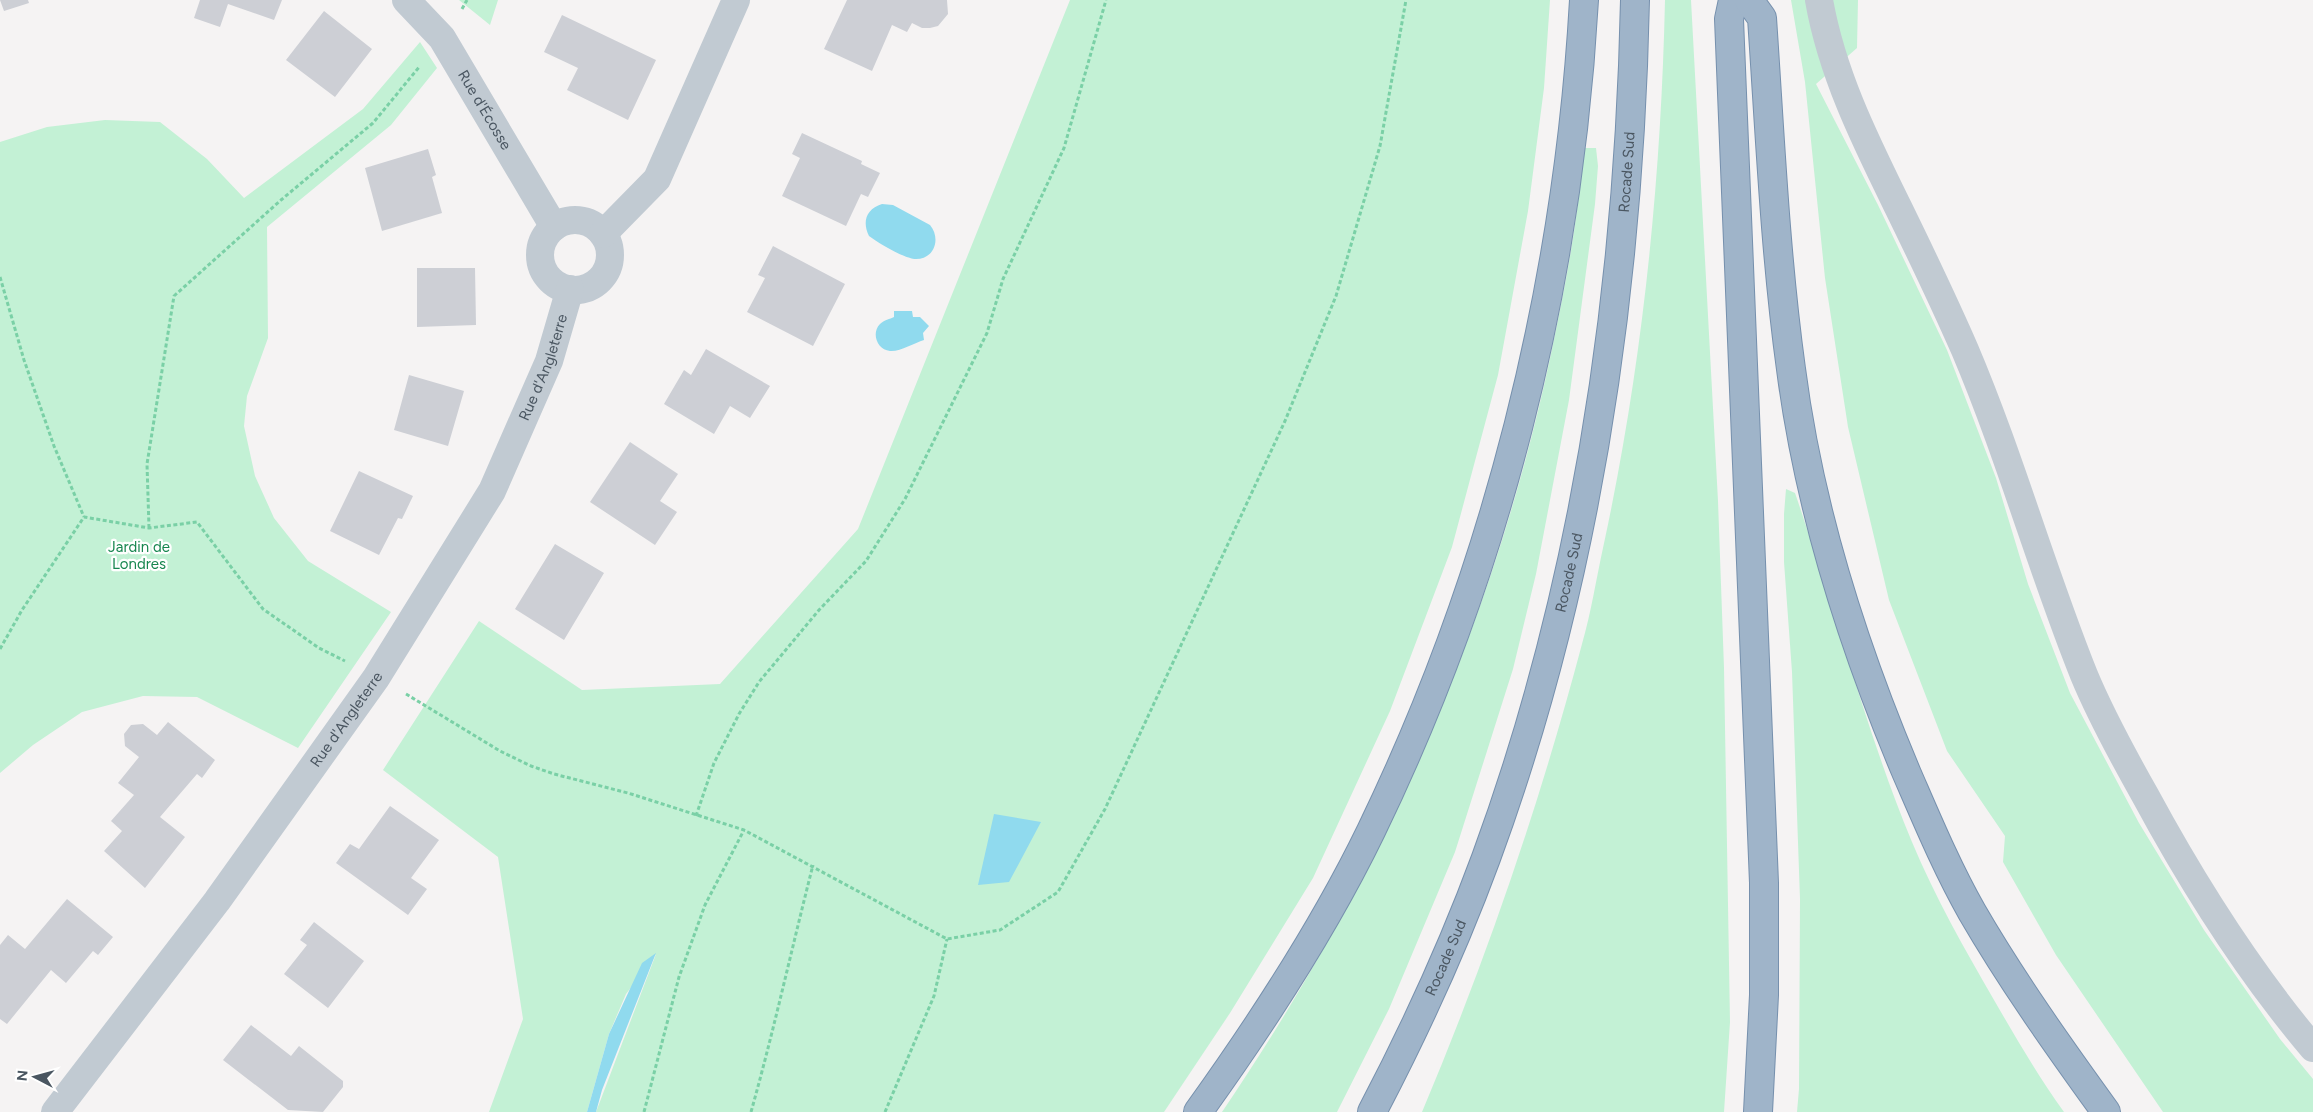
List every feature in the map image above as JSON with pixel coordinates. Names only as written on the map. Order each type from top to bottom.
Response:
[{"type":"highway","points":[[1198,1112],[1249,1041],[1311,941],[1370,833],[1412,739],[1453,638],[1483,548],[1535,355],[1554,261],[1569,163],[1580,66],[1584,0]]},
{"type":"highway","name":"Rocade Sud","points":[[1378,1104],[1457,933],[1486,858],[1533,717],[1571,563],[1602,404],[1620,256],[1631,119],[1635,0]]},
{"type":"highway","points":[[1733,0],[1729,18],[1764,883],[1764,995],[1758,1112]]},
{"type":"highway","points":[[1749,0],[1762,18],[1781,281],[1791,371],[1815,496],[1850,626],[1875,698],[1922,808],[1971,909],[2016,984],[2106,1112]]},
{"type":"street","name":"Rue d'Écosse","points":[[406,0],[442,38],[554,227]]},
{"type":"street","points":[[603,234],[657,179],[736,0]]},
{"type":"street","points":[[1819,0],[1823,24],[1840,81],[1862,134],[1939,290],[1970,363],[2055,601],[2086,679],[2120,749],[2197,886],[2248,962],[2313,1048]]},
{"type":"street","points":[[574,220],[595,226],[603,234],[609,244],[610,256],[608,267],[602,278],[592,285],[570,289],[550,279],[543,269],[540,258],[543,241],[554,227],[574,220]]},
{"type":"street","name":"Rue d'Angleterre","points":[[55,1112],[217,900],[376,678],[492,491],[549,360],[570,289]]},
{"type":"path","points":[[696,816],[714,763],[739,714],[759,682],[819,610],[866,561],[905,499],[987,333],[1004,279],[1064,148],[1106,0]]},
{"type":"path","points":[[84,517],[149,528],[197,522],[263,609],[319,648],[420,702],[500,751],[531,766],[554,774],[628,793],[744,830],[947,939],[1000,930],[1058,892],[1105,809],[1286,421],[1336,296],[1380,146],[1406,0]]},
{"type":"path","points":[[149,528],[147,464],[174,296],[281,200],[373,123],[442,38]]},
{"type":"path","points":[[0,277],[24,360],[54,446],[84,517]]},
{"type":"path","points":[[0,649],[22,610],[84,517]]},
{"type":"path","points":[[644,1112],[679,977],[705,905],[744,830]]},
{"type":"path","points":[[751,1112],[771,1042],[790,954],[813,866]]},
{"type":"path","points":[[885,1112],[934,996],[947,939]]},
{"type":"green space","points":[[459,0],[498,0],[490,25]]},
{"type":"green space","points":[[1070,0],[1550,0],[1544,88],[1528,211],[1498,375],[1452,547],[1390,711],[1313,878],[1230,1013],[1164,1112],[596,1112],[656,954],[626,994],[609,1034],[587,1112],[489,1112],[523,1019],[498,857],[383,770],[479,621],[582,690],[720,684],[858,529]]},
{"type":"green space","points":[[1665,0],[1691,0],[1718,501],[1724,668],[1730,1022],[1724,1112],[1422,1112],[1490,939],[1530,822],[1566,704],[1591,608],[1617,480],[1639,344],[1654,207],[1663,69]]},
{"type":"green space","points":[[1791,0],[1858,0],[1857,48],[1816,84],[1878,205],[1947,350],[1996,478],[2028,584],[2070,693],[2139,823],[2204,930],[2280,1039],[2313,1079],[2313,1112],[2163,1112],[2056,955],[2003,862],[2005,836],[1947,751],[1889,600],[1848,427],[1825,278],[1805,82]]},
{"type":"green space","name":"Jardin de Londres","points":[[420,42],[437,68],[391,125],[267,227],[268,338],[247,396],[244,426],[255,476],[274,518],[308,561],[391,612],[298,748],[197,697],[143,696],[82,712],[33,745],[0,773],[0,142],[47,127],[105,120],[160,122],[207,159],[244,198],[363,109]]},
{"type":"green space","points":[[1583,148],[1596,148],[1598,166],[1595,204],[1569,400],[1536,574],[1513,669],[1455,852],[1389,1009],[1337,1112],[1222,1112],[1279,1024],[1332,934],[1380,841],[1425,747],[1464,650],[1498,551],[1528,451],[1567,274],[1575,224]]},
{"type":"green space","points":[[1786,489],[1795,493],[1865,713],[1895,799],[1930,883],[1983,981],[2045,1085],[2064,1112],[1797,1112],[1799,1089],[1800,899],[1792,672],[1784,562]]},
{"type":"water","points":[[882,204],[893,205],[930,225],[935,241],[932,252],[928,256],[916,259],[899,254],[869,236],[866,226],[867,217],[872,209]]},
{"type":"water","points":[[894,311],[912,311],[913,317],[920,317],[929,326],[923,333],[924,340],[894,351],[882,348],[876,336],[877,328],[883,322],[894,317]]},
{"type":"water","points":[[994,814],[1041,822],[1009,882],[978,885]]},
{"type":"water","points":[[656,953],[602,1090],[596,1112],[587,1112],[609,1034],[642,963]]},
{"type":"building","points":[[0,0],[28,0],[29,3],[4,11]]},
{"type":"building","points":[[200,0],[282,0],[274,20],[228,4],[220,27],[194,18]]},
{"type":"building","points":[[847,0],[947,0],[948,14],[938,26],[930,28],[922,28],[912,23],[907,32],[892,25],[872,71],[824,49]]},
{"type":"building","points":[[324,11],[372,49],[335,97],[286,60]]},
{"type":"building","points":[[562,15],[656,60],[628,120],[567,90],[578,68],[544,52]]},
{"type":"building","points":[[802,133],[862,161],[861,164],[880,173],[868,197],[861,194],[846,226],[782,196],[800,158],[792,154]]},
{"type":"building","points":[[428,149],[436,175],[432,177],[442,213],[382,231],[365,168]]},
{"type":"building","points":[[773,246],[845,284],[813,346],[747,312],[765,278],[758,275]]},
{"type":"building","points":[[417,268],[475,268],[476,325],[417,327]]},
{"type":"building","points":[[706,349],[770,386],[750,418],[730,406],[714,434],[664,404],[684,370],[691,375]]},
{"type":"building","points":[[409,375],[464,391],[448,446],[394,430]]},
{"type":"building","points":[[630,442],[678,474],[660,501],[677,512],[655,545],[590,502]]},
{"type":"building","points":[[359,471],[413,496],[402,519],[398,518],[379,555],[330,531]]},
{"type":"building","points":[[555,544],[604,573],[564,640],[515,609]]},
{"type":"building","points":[[168,722],[215,760],[202,778],[197,774],[160,817],[185,837],[145,888],[104,851],[122,831],[111,821],[134,795],[118,783],[139,757],[125,746],[124,734],[131,725],[143,724],[157,735]]},
{"type":"building","points":[[390,806],[439,840],[411,878],[427,889],[408,915],[336,863],[350,844],[359,849]]},
{"type":"building","points":[[67,899],[113,937],[98,955],[93,951],[66,983],[51,970],[7,1024],[0,1019],[0,945],[8,935],[25,949]]},
{"type":"building","points":[[314,922],[364,961],[328,1008],[284,974],[307,945],[300,940]]},
{"type":"building","points":[[251,1025],[291,1056],[299,1046],[343,1081],[343,1087],[323,1112],[288,1110],[223,1060]]}]
